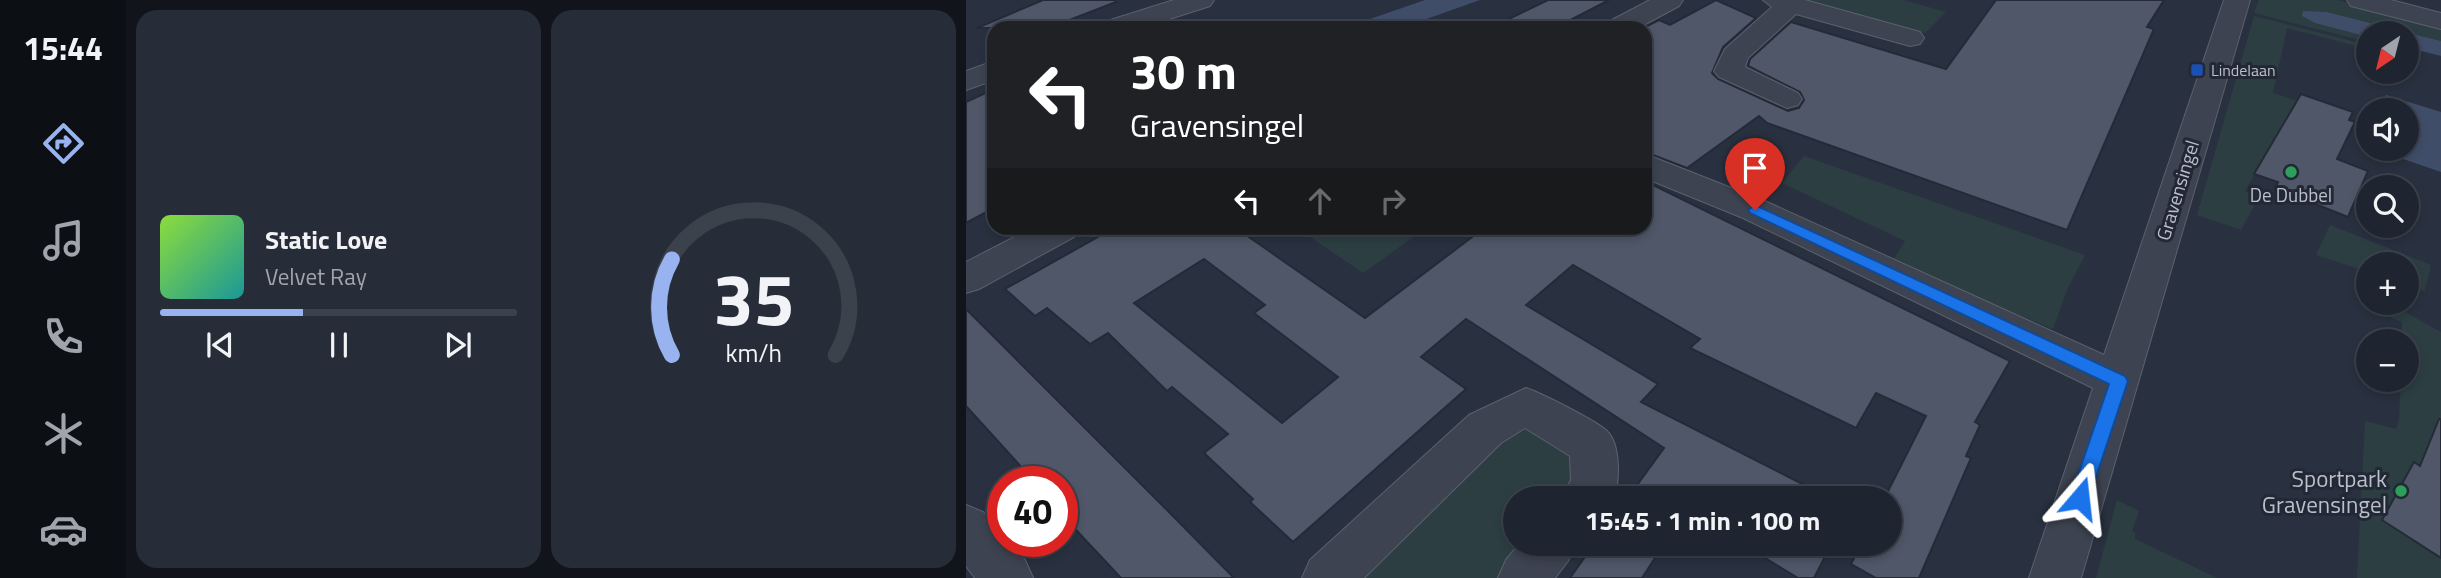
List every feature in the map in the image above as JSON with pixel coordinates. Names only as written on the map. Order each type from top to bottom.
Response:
[{"type":"street","points":[[1136,21],[1201,0]]},
{"type":"street","points":[[1631,21],[1670,0]]},
{"type":"street","name":"Gravensingel","points":[[2055,578],[2237,0]]},
{"type":"street","points":[[2360,0],[2441,21]]},
{"type":"street","points":[[1787,99],[1729,71],[1735,55],[1783,2],[1910,38]]},
{"type":"street","points":[[966,80],[987,72]]},
{"type":"street","points":[[1652,168],[1680,182],[1755,210],[2119,381]]},
{"type":"street","points":[[966,279],[1047,235]]},
{"type":"street","points":[[1328,578],[1485,429],[1526,406],[1592,446],[1595,486]]},
{"type":"street","points":[[966,528],[1006,578]]},
{"type":"street","points":[[1524,578],[1541,556]]},
{"type":"shaded area","points":[[1800,0],[1903,0],[1946,12],[1925,33]]},
{"type":"shaded area","points":[[2259,0],[2337,0],[2441,26],[2441,41],[2419,35],[2419,21],[2362,21],[2327,12],[2315,23],[2356,34],[2356,39],[2254,13]]},
{"type":"shaded area","points":[[2254,16],[2356,42],[2356,46],[2287,28],[2273,93],[2297,101],[2245,191],[2259,197],[2241,230],[2197,215]]},
{"type":"shaded area","points":[[1804,156],[2085,255],[2067,290],[2053,329],[1892,262],[1905,241],[1782,183]]},
{"type":"shaded area","points":[[2330,225],[2356,235],[2356,238],[2363,238],[2398,252],[2356,252],[2356,268],[2316,255]]},
{"type":"shaded area","points":[[1307,235],[1416,235],[1363,273]]},
{"type":"shaded area","points":[[2419,260],[2431,265],[2425,291],[2419,289]]},
{"type":"shaded area","name":"Sportpark Gravensingel","points":[[2385,315],[2410,315],[2441,332],[2441,578],[2357,578],[2365,421],[2396,429],[2400,392],[2419,392],[2419,329],[2402,329],[2402,322]]},
{"type":"shaded area","points":[[1524,422],[1559,444],[1576,463],[1570,486],[1503,486],[1503,556],[1521,556],[1504,578],[1347,578]]},
{"type":"shaded area","points":[[2117,500],[2139,511],[2132,531],[2135,533],[2135,539],[2217,578],[2096,578]]},
{"type":"water","points":[[1425,0],[1480,0],[1421,21],[1364,21]]},
{"type":"water","points":[[2303,11],[2327,12],[2362,21],[2356,21],[2356,34],[2315,23],[2302,16]]},
{"type":"water","points":[[2419,35],[2441,41],[2441,56],[2419,50]]},
{"type":"water","points":[[2419,105],[2441,112],[2441,172],[2409,161],[2419,161]]},
{"type":"building","points":[[1043,0],[1116,2],[1067,21],[994,21]]},
{"type":"building","points":[[1548,0],[1609,0],[1568,21],[1504,21]]},
{"type":"building","points":[[1716,0],[1756,18],[1723,47],[1712,73],[1718,79],[1788,111],[1799,108],[1804,100],[1800,92],[1748,66],[1750,59],[1791,22],[1946,69],[1996,0],[2164,0],[2147,27],[2154,29],[2067,230],[1767,123],[1759,116],[1687,168],[1652,155],[1652,24],[1659,20],[1670,25]]},
{"type":"building","points":[[987,92],[987,212],[966,223],[966,102]]},
{"type":"building","points":[[2301,94],[2353,112],[2349,120],[2355,122],[2337,159],[2368,171],[2366,175],[2356,175],[2356,199],[2348,217],[2275,188],[2278,182],[2254,174]]},
{"type":"building","points":[[1652,184],[2010,361],[1975,422],[1980,425],[1966,456],[1971,458],[1919,578],[1876,578],[1851,564],[1855,556],[1902,556],[1902,486],[1891,486],[1926,416],[1876,393],[1856,428],[1690,348],[1700,339],[1573,265],[1526,305],[1658,384],[1641,402],[1806,486],[1636,486],[1664,448],[1466,319],[1421,357],[1466,389],[1293,542],[1250,502],[1253,499],[1204,453],[1228,434],[1172,387],[1167,391],[1108,333],[1090,344],[1047,308],[1035,316],[1005,289],[1101,235],[1246,235],[1365,318],[1475,235],[1652,235]],"holes":[[[1204,259],[1265,305],[1254,313],[1338,377],[1282,423],[1134,303]]]},
{"type":"building","points":[[966,309],[1234,578],[1121,578],[1078,532],[1078,466],[1020,466],[966,406]]},
{"type":"building","points":[[2439,419],[2441,558],[2382,520],[2414,462],[2420,466]]},
{"type":"building","points":[[1586,556],[1656,556],[1642,578],[1570,578]]},
{"type":"building","points":[[1762,556],[1825,556],[1814,578],[1798,578]]},
{"type":"place","name":"Lindelaan","points":[[2197,70]]},
{"type":"place","name":"De Dubbel","points":[[2291,172]]},
{"type":"place","name":"Sportpark Gravensingel","points":[[2401,491]]},
{"type":"route","points":[[1755,210],[2119,381],[2080,498]]}]
